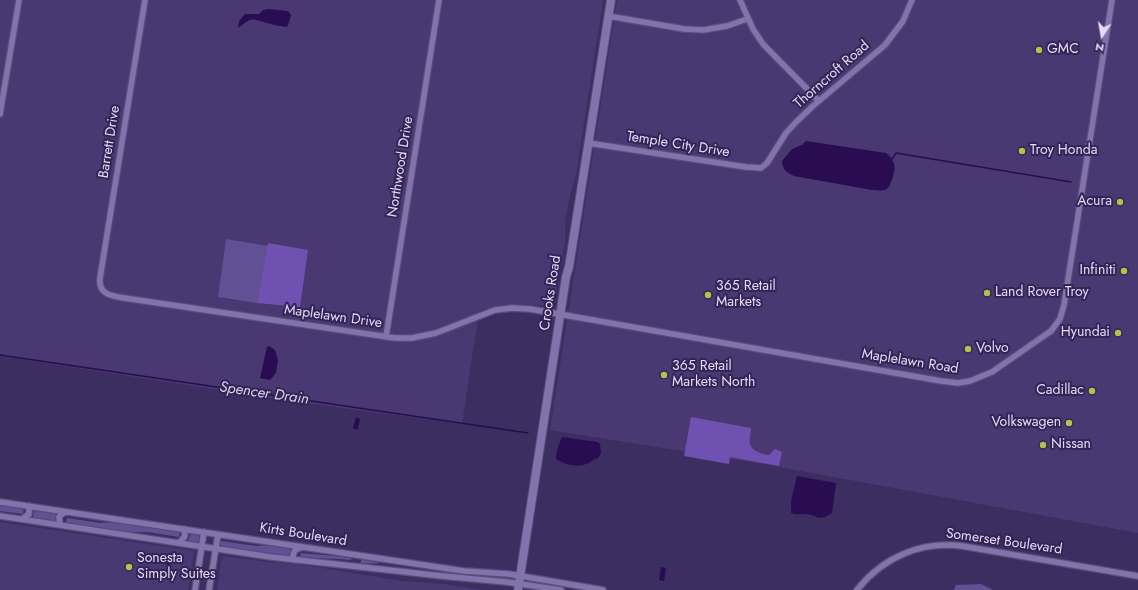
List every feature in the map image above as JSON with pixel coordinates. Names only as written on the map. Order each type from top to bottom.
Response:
[{"type":"main road","name":"Crooks Road","points":[[519,583],[610,0]]},
{"type":"street","points":[[0,114],[19,0]]},
{"type":"street","name":"Barrett Drive","points":[[101,288],[100,278],[145,0]]},
{"type":"street","name":"Northwood Drive","points":[[386,337],[439,0]]},
{"type":"street","points":[[740,0],[748,19],[767,50],[819,101]]},
{"type":"street","name":"Thorncroft Road","points":[[764,166],[786,133],[819,101],[885,45],[899,27],[912,0]]},
{"type":"street","name":"Maplelawn Road","points":[[560,314],[941,381],[958,383],[970,381],[992,372],[1050,331],[1058,322],[1062,312],[1112,0]]},
{"type":"street","points":[[608,16],[680,28],[703,30],[727,26],[748,19]]},
{"type":"street","name":"Temple City Drive","points":[[588,143],[754,169],[764,166]]},
{"type":"street","name":"Maplelawn Drive","points":[[101,288],[105,293],[116,296],[386,337],[411,338],[427,336],[444,331],[500,309],[521,308],[560,314]]},
{"type":"street","name":"Kirts Boulevard","points":[[0,502],[464,571],[519,583],[561,590]]},
{"type":"street","points":[[22,519],[29,514],[29,506]]},
{"type":"street","points":[[60,525],[59,517],[63,513],[68,512]]},
{"type":"street","name":"Kirts Boulevard","points":[[0,516],[294,560],[603,590]]},
{"type":"street","points":[[179,543],[185,536],[184,529]]},
{"type":"street","points":[[195,590],[204,532]]},
{"type":"street","points":[[209,590],[218,535]]},
{"type":"street","name":"Somerset Boulevard","points":[[857,590],[875,571],[897,556],[921,547],[943,544],[1138,576]]},
{"type":"street","points":[[294,560],[293,555],[295,550],[302,547]]},
{"type":"street","points":[[352,566],[357,560],[356,555]]},
{"type":"shaded area","points":[[0,0],[603,0],[576,175],[570,195],[565,222],[565,241],[555,301],[550,306],[514,304],[479,311],[462,424],[297,402],[0,356]]},
{"type":"shaded area","points":[[617,0],[1138,0],[1138,533],[763,464],[550,430]]},
{"type":"shaded area","points":[[269,9],[288,11],[291,15],[287,27],[254,19],[249,20],[238,28],[239,21],[245,14],[259,14],[263,10]]},
{"type":"shaded area","points":[[806,141],[886,153],[890,156],[894,163],[895,170],[890,185],[885,190],[872,190],[791,175],[784,168],[782,161],[792,149],[802,145]]},
{"type":"shaded area","points":[[226,239],[268,246],[257,303],[218,297]]},
{"type":"shaded area","points":[[268,243],[308,250],[300,307],[257,303]]},
{"type":"shaded area","points":[[269,346],[275,350],[278,360],[276,373],[270,380],[260,378],[267,347]]},
{"type":"shaded area","points":[[356,417],[360,419],[357,430],[353,428]]},
{"type":"shaded area","points":[[691,417],[751,428],[750,444],[753,449],[767,455],[775,449],[782,452],[779,466],[730,457],[729,464],[684,456]]},
{"type":"shaded area","points":[[562,437],[598,442],[600,444],[601,453],[598,458],[588,463],[582,465],[570,465],[556,459],[557,450]]},
{"type":"shaded area","points":[[797,476],[836,483],[832,513],[820,518],[808,514],[791,513],[791,501]]},
{"type":"shaded area","points":[[0,505],[24,508],[23,514],[0,511]]},
{"type":"shaded area","points":[[34,510],[57,513],[55,521],[33,518]]},
{"type":"shaded area","points":[[67,518],[100,523],[117,522],[180,532],[179,537],[147,532],[125,532],[66,523]]},
{"type":"shaded area","points":[[0,522],[194,551],[188,590],[0,590]]},
{"type":"shaded area","points":[[191,533],[198,535],[200,538],[198,542],[188,541]]},
{"type":"shaded area","points":[[220,541],[257,546],[270,545],[291,549],[289,556],[224,547],[221,546]]},
{"type":"shaded area","points":[[301,553],[352,558],[351,560],[300,557]]},
{"type":"shaded area","points":[[155,556],[165,559],[171,566],[155,562],[153,560]]},
{"type":"shaded area","points":[[222,556],[323,568],[402,581],[444,584],[482,590],[217,590]]},
{"type":"shaded area","points":[[362,559],[379,562],[380,563],[361,564]]},
{"type":"shaded area","points":[[661,567],[666,568],[664,581],[659,580]]},
{"type":"shaded area","points":[[981,584],[993,590],[954,590],[956,585]]},
{"type":"waterway","points":[[892,159],[896,153],[1071,182]]},
{"type":"waterway","name":"Spencer Drain","points":[[0,355],[528,433]]},
{"type":"place","name":"GMC","points":[[1039,50]]},
{"type":"place","name":"Troy Honda","points":[[1022,151]]},
{"type":"place","name":"Acura","points":[[1120,202]]},
{"type":"place","name":"Infiniti","points":[[1124,271]]},
{"type":"place","name":"Land Rover Troy","points":[[987,293]]},
{"type":"place","name":"365 Retail Markets","points":[[708,295]]},
{"type":"place","name":"Hyundai","points":[[1118,333]]},
{"type":"place","name":"Volvo","points":[[968,349]]},
{"type":"place","name":"365 Retail Markets North","points":[[664,375]]},
{"type":"place","name":"Cadillac","points":[[1092,391]]},
{"type":"place","name":"Volkswagen","points":[[1069,423]]},
{"type":"place","name":"Nissan","points":[[1043,445]]},
{"type":"place","name":"Sonesta Simply Suites","points":[[129,567]]}]
